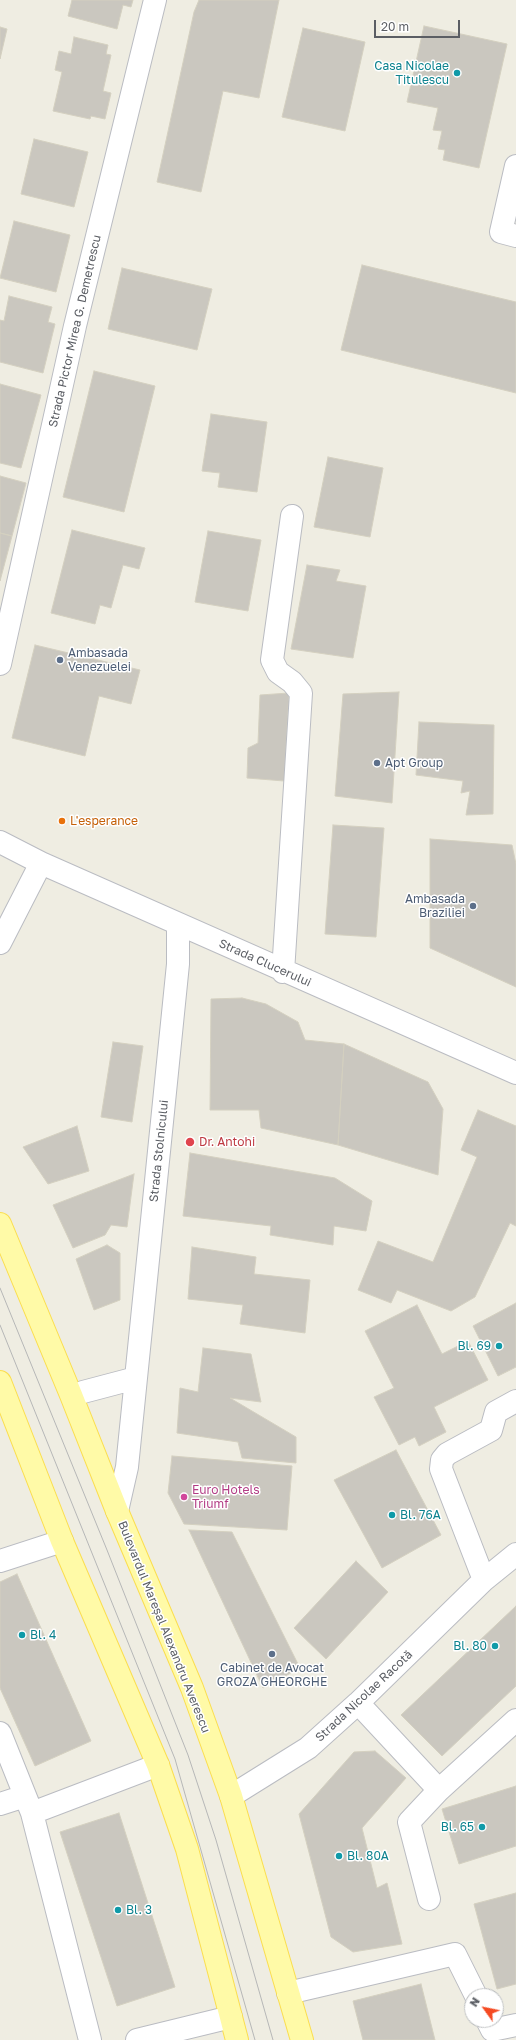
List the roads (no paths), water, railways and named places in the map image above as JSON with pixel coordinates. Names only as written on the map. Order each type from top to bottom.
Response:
[{"type":"main road","name":"Bulevardul Mareșal Alexandru Averescu","points":[[0,1224],[71,1395],[116,1511],[192,1688],[231,1796],[302,2040]]},
{"type":"main road","points":[[0,1382],[62,1541],[158,1766],[187,1849],[237,2040]]},
{"type":"street","name":"Strada Pictor Mirea G. Demetrescu","points":[[0,664],[75,326],[155,0]]},
{"type":"street","points":[[516,166],[501,232],[516,236]]},
{"type":"street","points":[[283,972],[301,694],[292,682],[278,672],[272,660],[292,516]]},
{"type":"street","name":"Strada Clucerului","points":[[5,849],[41,863],[283,972],[516,1074]]},
{"type":"street","points":[[0,943],[41,863]]},
{"type":"street","name":"Strada Stolnicului","points":[[116,1511],[127,1467],[178,964],[178,925]]},
{"type":"street","points":[[83,1392],[136,1378]]},
{"type":"street","points":[[484,1580],[441,1469],[442,1460],[447,1454],[491,1430],[496,1412],[516,1401]]},
{"type":"street","points":[[0,1561],[62,1541]]},
{"type":"street","name":"Strada Nicolae Racotă","points":[[231,1796],[308,1748],[358,1703],[484,1580],[516,1554]]},
{"type":"street","points":[[358,1703],[439,1790]]},
{"type":"street","points":[[429,1899],[409,1822],[439,1790],[516,1720]]},
{"type":"street","points":[[0,1733],[28,1805],[90,2040]]},
{"type":"street","points":[[0,1804],[28,1805],[158,1766]]},
{"type":"street","points":[[288,1993],[455,1954],[472,1988]]},
{"type":"street","points":[[137,2040],[231,2017]]},
{"type":"street","points":[[504,2028],[516,2025]]},
{"type":"street","points":[[491,2028],[492,2030],[502,2028]]},
{"type":"tram line","points":[[0,1288],[107,1550],[188,1755],[216,1840],[273,2040]]},
{"type":"tram line","points":[[0,1325],[175,1759],[255,2040]]},
{"type":"place","name":"Casa Nicolae Titulescu","points":[[457,73]]},
{"type":"place","name":"Ambasada Venezuelei","points":[[60,660]]},
{"type":"place","name":"Apt Group","points":[[377,763]]},
{"type":"place","name":"L'esperance","points":[[62,821]]},
{"type":"place","name":"Ambasada Braziliei","points":[[473,906]]},
{"type":"place","name":"Dr. Antohi","points":[[190,1142]]},
{"type":"place","name":"Bl. 69","points":[[499,1346]]},
{"type":"place","name":"Euro Hotels Triumf","points":[[184,1497]]},
{"type":"place","name":"Bl. 76A","points":[[392,1515]]},
{"type":"place","name":"Bl. 4","points":[[22,1635]]},
{"type":"place","name":"Bl. 80","points":[[495,1646]]},
{"type":"place","name":"Cabinet de Avocat GROZA GHEORGHE","points":[[272,1654]]},
{"type":"place","name":"Bl. 65","points":[[482,1827]]},
{"type":"place","name":"Bl. 80A","points":[[339,1856]]},
{"type":"place","name":"Bl. 3","points":[[118,1910]]}]
